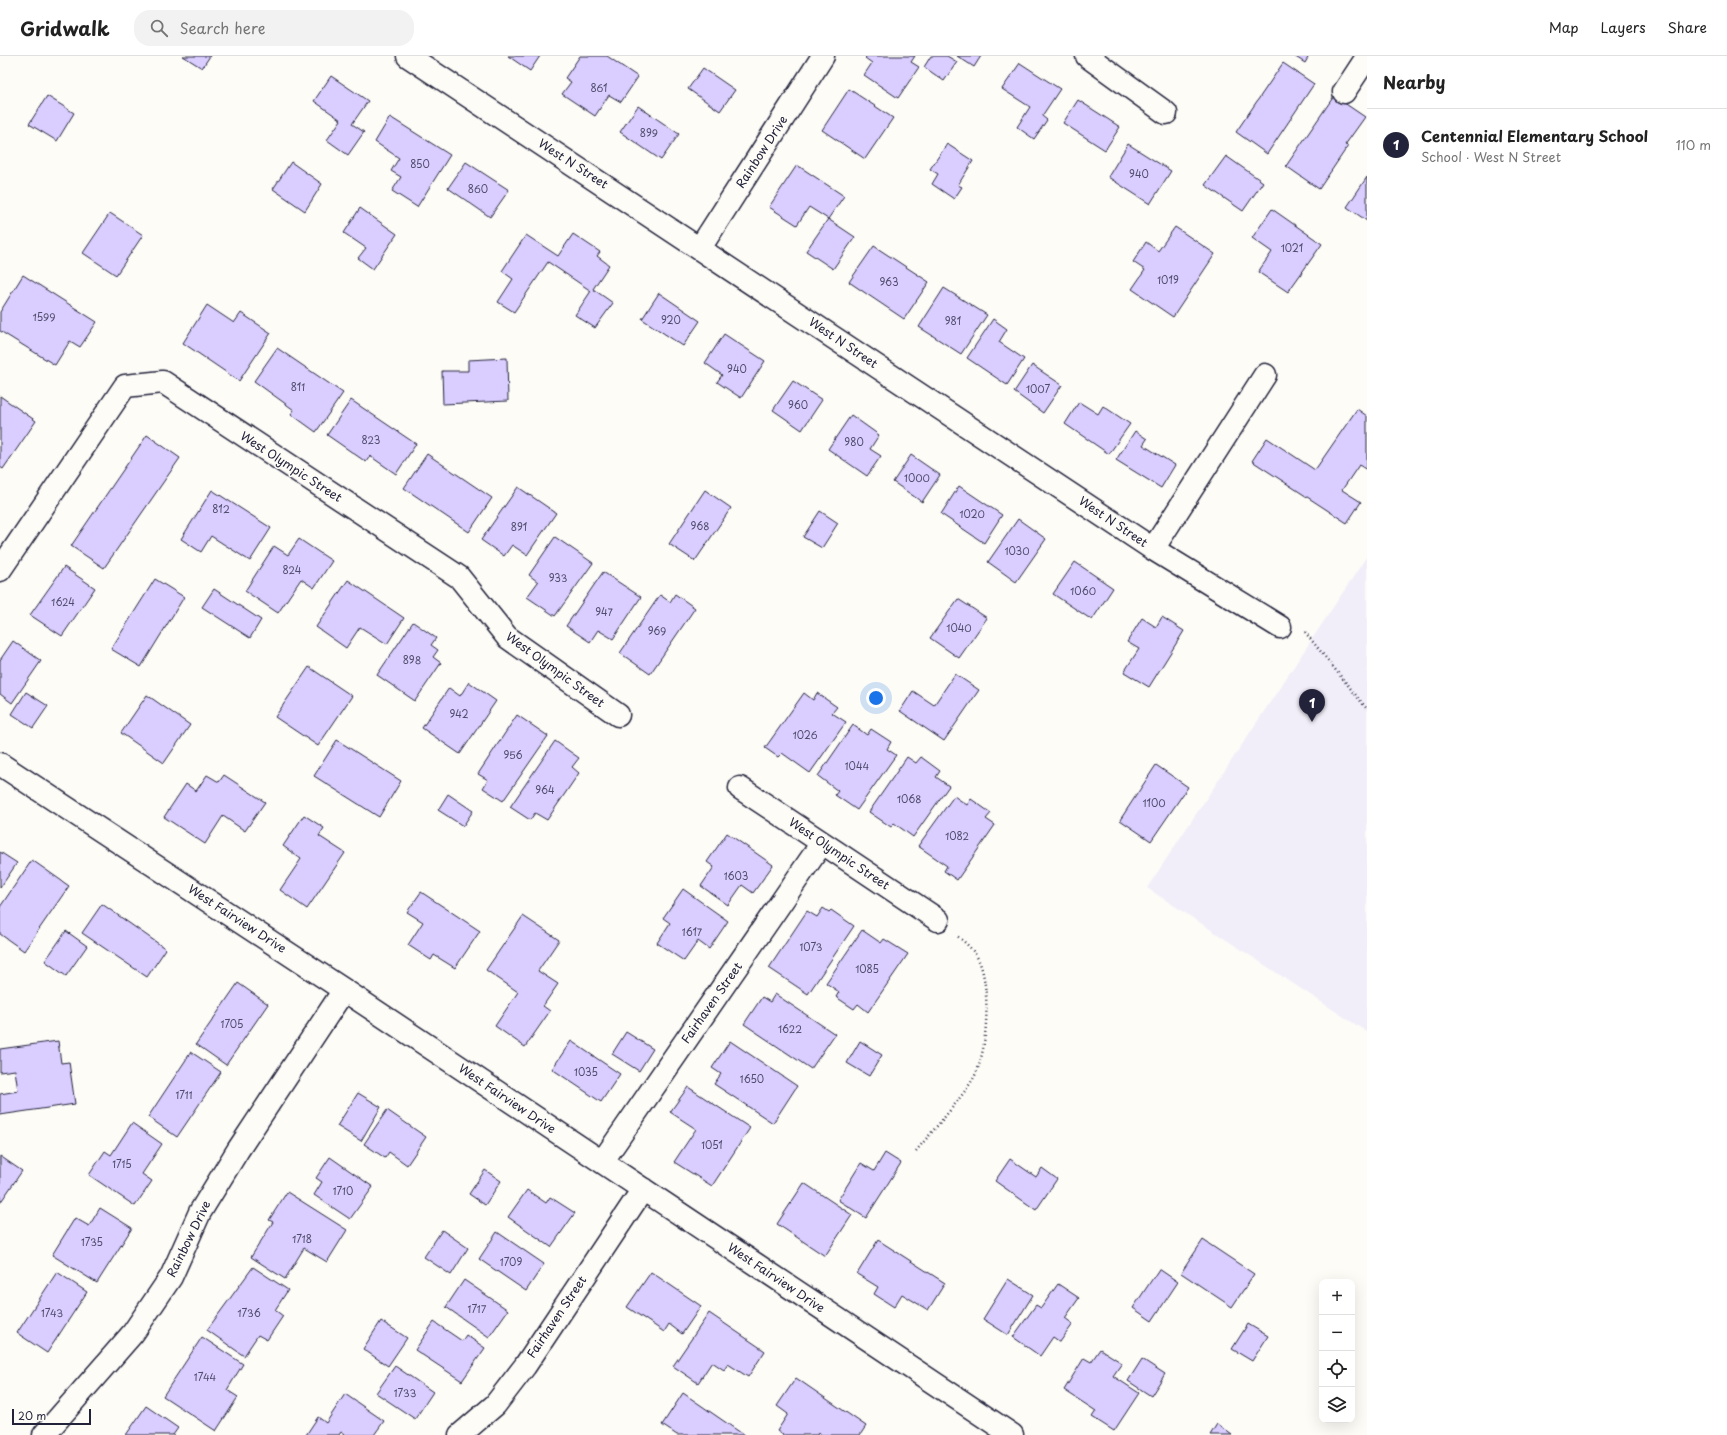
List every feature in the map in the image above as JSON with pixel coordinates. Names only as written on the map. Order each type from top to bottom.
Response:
[{"type":"street","name":"West N Street","points":[[408,56],[1153,549],[1280,627]]},
{"type":"street","name":"Rainbow Drive","points":[[700,248],[823,56]]},
{"type":"street","points":[[1087,56],[1166,113]]},
{"type":"street","points":[[1344,92],[1367,58]]},
{"type":"street","points":[[1153,549],[1265,375]]},
{"type":"street","name":"West Olympic Street","points":[[0,570],[125,386],[163,382],[459,577],[507,637],[618,715]]},
{"type":"street","name":"West Fairview Drive","points":[[0,764],[344,990],[1012,1435]]},
{"type":"street","name":"West Olympic Street","points":[[740,788],[938,920]]},
{"type":"street","name":"Fairhaven Street","points":[[602,1162],[822,843]]},
{"type":"street","name":"Rainbow Drive","points":[[44,1435],[133,1333],[171,1277],[200,1212],[238,1150],[344,990]]},
{"type":"street","name":"Fairhaven Street","points":[[460,1435],[495,1405],[525,1366],[643,1189]]},
{"type":"path","points":[[1280,627],[1293,622],[1308,635],[1314,646],[1367,709]]},
{"type":"path","points":[[916,1151],[973,1078],[981,1053],[987,1019],[986,987],[979,960],[965,942],[938,920]]},
{"type":"shaded area","points":[[1367,556],[1367,1032],[1147,888]]},
{"type":"building","points":[[183,56],[210,56],[202,68]]},
{"type":"building","points":[[508,56],[540,56],[530,71]]},
{"type":"building","points":[[580,56],[607,56],[638,77],[621,102],[609,95],[595,116],[562,94],[571,82],[565,78]]},
{"type":"building","points":[[867,56],[915,56],[911,62],[919,67],[898,98],[864,75],[872,63],[865,58]]},
{"type":"building","points":[[931,56],[947,56],[957,62],[944,81],[924,67]]},
{"type":"building","points":[[957,56],[981,56],[974,67]]},
{"type":"building","points":[[1294,56],[1309,56],[1305,63]]},
{"type":"building","points":[[1020,63],[1060,89],[1042,116],[1047,120],[1034,139],[1017,127],[1030,107],[1002,89]]},
{"type":"building","points":[[1283,63],[1314,84],[1267,154],[1236,132]]},
{"type":"building","points":[[703,68],[735,90],[720,111],[688,89]]},
{"type":"building","points":[[331,76],[368,101],[352,124],[364,132],[348,155],[327,140],[341,120],[314,101]]},
{"type":"building","points":[[849,89],[893,118],[865,159],[822,130]]},
{"type":"building","points":[[47,96],[74,113],[57,141],[29,124]]},
{"type":"building","points":[[1334,96],[1365,117],[1345,145],[1348,146],[1319,189],[1286,166]]},
{"type":"building","points":[[1078,100],[1120,127],[1105,150],[1063,123]]},
{"type":"building","points":[[638,106],[679,134],[661,160],[620,132]]},
{"type":"building","points":[[390,117],[450,155],[417,207],[392,191],[401,177],[391,171],[399,158],[375,142]]},
{"type":"building","points":[[947,144],[973,161],[958,185],[962,187],[954,199],[932,184],[938,174],[930,169]]},
{"type":"building","points":[[1128,144],[1171,171],[1150,204],[1108,177]]},
{"type":"building","points":[[1226,156],[1263,182],[1243,211],[1205,185]]},
{"type":"building","points":[[291,162],[322,184],[305,211],[273,189]]},
{"type":"building","points":[[466,162],[509,190],[490,217],[448,188]]},
{"type":"building","points":[[797,165],[844,196],[828,219],[809,207],[797,225],[769,207]]},
{"type":"building","points":[[1367,177],[1367,221],[1347,207]]},
{"type":"building","points":[[360,208],[397,234],[373,269],[358,258],[366,248],[344,233]]},
{"type":"building","points":[[1272,209],[1322,244],[1288,292],[1258,272],[1272,252],[1252,238]]},
{"type":"building","points":[[110,213],[143,235],[116,275],[83,253]]},
{"type":"building","points":[[828,219],[855,237],[833,269],[806,251]]},
{"type":"building","points":[[1175,227],[1215,254],[1173,317],[1132,289],[1145,270],[1133,262],[1146,242],[1158,251]]},
{"type":"building","points":[[573,234],[600,252],[597,256],[609,265],[593,289],[613,303],[595,328],[575,315],[591,291],[548,262],[514,312],[498,302],[513,279],[502,271],[526,235],[558,256]]},
{"type":"building","points":[[874,246],[929,282],[904,319],[849,282]]},
{"type":"building","points":[[23,275],[97,322],[80,347],[70,341],[55,365],[0,331],[0,312]]},
{"type":"building","points":[[944,288],[987,315],[961,354],[919,327]]},
{"type":"building","points":[[659,293],[700,321],[683,346],[642,319]]},
{"type":"building","points":[[207,305],[234,323],[241,313],[271,333],[239,381],[183,343]]},
{"type":"building","points":[[993,319],[1007,329],[999,342],[1024,359],[1007,385],[967,358]]},
{"type":"building","points":[[724,334],[765,361],[741,398],[717,382],[722,375],[705,363]]},
{"type":"building","points":[[277,348],[343,393],[316,432],[291,414],[294,410],[254,381]]},
{"type":"building","points":[[507,358],[508,401],[443,404],[442,371],[468,371],[468,360]]},
{"type":"building","points":[[1032,365],[1062,385],[1043,413],[1014,392]]},
{"type":"building","points":[[793,381],[822,400],[802,430],[773,410]]},
{"type":"building","points":[[0,396],[36,421],[3,469],[0,467]]},
{"type":"building","points":[[351,400],[416,444],[396,474],[370,456],[366,462],[327,435]]},
{"type":"building","points":[[1079,402],[1098,414],[1103,406],[1130,424],[1109,454],[1065,424]]},
{"type":"building","points":[[1357,409],[1367,416],[1367,470],[1359,465],[1342,490],[1361,502],[1347,523],[1252,461],[1267,438],[1315,470]]},
{"type":"building","points":[[851,415],[879,435],[870,449],[881,456],[867,476],[828,449]]},
{"type":"building","points":[[1135,431],[1147,439],[1143,445],[1175,465],[1161,488],[1116,460]]},
{"type":"building","points":[[147,435],[180,458],[104,568],[71,546]]},
{"type":"building","points":[[427,454],[492,498],[469,532],[404,488]]},
{"type":"building","points":[[911,455],[940,475],[922,502],[893,482]]},
{"type":"building","points":[[959,486],[1002,515],[984,543],[941,514]]},
{"type":"building","points":[[518,487],[556,513],[527,555],[512,545],[504,556],[481,540]]},
{"type":"building","points":[[212,490],[271,528],[250,561],[211,536],[201,552],[181,539]]},
{"type":"building","points":[[705,490],[731,508],[695,561],[669,544]]},
{"type":"building","points":[[820,511],[838,523],[822,548],[803,537]]},
{"type":"building","points":[[1018,519],[1046,539],[1016,582],[988,562]]},
{"type":"building","points":[[555,537],[593,563],[555,616],[527,597],[538,582],[529,575]]},
{"type":"building","points":[[299,539],[332,561],[314,588],[301,579],[278,613],[245,591],[274,546],[288,555]]},
{"type":"building","points":[[1075,562],[1113,588],[1092,620],[1053,594]]},
{"type":"building","points":[[64,567],[95,588],[62,636],[30,615]]},
{"type":"building","points":[[603,572],[641,597],[613,639],[598,630],[590,642],[566,626]]},
{"type":"building","points":[[155,579],[184,597],[141,667],[111,649]]},
{"type":"building","points":[[348,580],[404,618],[387,644],[360,627],[346,648],[316,627]]},
{"type":"building","points":[[214,589],[261,620],[250,638],[202,607]]},
{"type":"building","points":[[675,594],[695,608],[650,674],[620,653],[660,595],[670,602]]},
{"type":"building","points":[[958,599],[987,618],[959,658],[930,638]]},
{"type":"building","points":[[1162,617],[1184,631],[1149,687],[1124,672],[1139,649],[1127,642],[1142,618],[1156,627]]},
{"type":"building","points":[[413,622],[436,638],[431,645],[438,650],[433,657],[441,663],[415,701],[377,675]]},
{"type":"building","points":[[13,641],[41,661],[12,703],[0,694],[0,660]]},
{"type":"building","points":[[309,667],[352,696],[318,746],[275,717]]},
{"type":"building","points":[[955,674],[979,690],[944,741],[900,711],[913,691],[934,705]]},
{"type":"building","points":[[469,682],[496,701],[460,754],[422,728],[449,688],[460,696]]},
{"type":"building","points":[[26,692],[48,706],[33,728],[12,714]]},
{"type":"building","points":[[804,693],[813,700],[817,693],[837,707],[832,713],[846,722],[810,773],[782,753],[778,757],[765,748]]},
{"type":"building","points":[[147,695],[190,725],[164,763],[121,733]]},
{"type":"building","points":[[517,715],[548,736],[503,801],[483,788],[488,780],[478,774]]},
{"type":"building","points":[[853,725],[867,735],[871,729],[891,742],[887,749],[896,755],[857,810],[835,795],[838,791],[818,776]]},
{"type":"building","points":[[337,740],[401,781],[379,817],[314,776]]},
{"type":"building","points":[[555,741],[579,758],[572,767],[579,773],[547,820],[535,813],[530,820],[510,807]]},
{"type":"building","points":[[907,757],[916,763],[921,757],[940,771],[936,777],[949,786],[913,837],[894,823],[891,827],[869,812]]},
{"type":"building","points":[[1156,765],[1188,787],[1151,841],[1120,820]]},
{"type":"building","points":[[207,775],[219,782],[224,775],[265,802],[245,831],[223,816],[205,844],[164,817],[186,784],[196,791]]},
{"type":"building","points":[[448,794],[473,811],[463,826],[438,810]]},
{"type":"building","points":[[954,796],[967,805],[971,799],[991,813],[986,819],[995,825],[957,880],[944,871],[947,866],[918,846]]},
{"type":"building","points":[[304,815],[324,828],[319,836],[345,853],[307,909],[280,890],[301,859],[283,846]]},
{"type":"building","points":[[727,833],[773,865],[753,893],[742,885],[728,905],[701,886],[714,867],[707,862]]},
{"type":"building","points":[[0,852],[17,863],[0,888]]},
{"type":"building","points":[[32,860],[69,886],[24,951],[0,934],[0,907]]},
{"type":"building","points":[[683,889],[728,921],[709,949],[698,941],[684,961],[657,943],[670,923],[663,918]]},
{"type":"building","points":[[421,892],[480,931],[455,968],[434,955],[431,960],[408,945],[423,922],[407,912]]},
{"type":"building","points":[[102,904],[166,949],[147,977],[82,933]]},
{"type":"building","points":[[823,908],[829,912],[831,910],[854,926],[808,994],[769,968],[807,911],[817,917]]},
{"type":"building","points":[[523,916],[559,940],[538,971],[558,984],[543,1006],[550,1011],[525,1047],[495,1026],[518,992],[486,970]]},
{"type":"building","points":[[862,930],[881,943],[884,939],[908,954],[868,1012],[858,1004],[854,1009],[836,997],[839,992],[826,983]]},
{"type":"building","points":[[66,931],[87,946],[66,976],[45,961]]},
{"type":"building","points":[[238,983],[268,1004],[226,1065],[196,1044]]},
{"type":"building","points":[[775,994],[835,1034],[811,1069],[744,1024],[762,997],[770,1002]]},
{"type":"building","points":[[626,1032],[653,1049],[639,1071],[612,1054]]},
{"type":"building","points":[[58,1041],[61,1063],[69,1062],[75,1104],[0,1115],[0,1094],[18,1091],[15,1070],[0,1072],[0,1049]]},
{"type":"building","points":[[571,1041],[620,1074],[601,1102],[552,1069]]},
{"type":"building","points":[[730,1041],[797,1086],[773,1123],[714,1084],[721,1074],[712,1068]]},
{"type":"building","points":[[860,1041],[882,1055],[869,1076],[847,1063]]},
{"type":"building","points":[[191,1052],[221,1072],[177,1137],[148,1117]]},
{"type":"building","points":[[688,1087],[750,1128],[712,1186],[674,1162],[696,1129],[670,1112]]},
{"type":"building","points":[[358,1093],[381,1107],[361,1141],[337,1126]]},
{"type":"building","points":[[387,1110],[426,1137],[407,1165],[389,1152],[385,1158],[364,1144]]},
{"type":"building","points":[[132,1123],[162,1144],[142,1174],[152,1181],[135,1206],[89,1175],[105,1151],[111,1155]]},
{"type":"building","points":[[885,1153],[901,1163],[866,1218],[838,1200],[861,1163],[874,1171]]},
{"type":"building","points":[[0,1156],[22,1171],[0,1203]]},
{"type":"building","points":[[330,1157],[373,1187],[350,1219],[314,1195],[322,1182],[316,1178]]},
{"type":"building","points":[[1010,1159],[1036,1177],[1042,1168],[1057,1179],[1036,1210],[995,1181]]},
{"type":"building","points":[[485,1170],[501,1181],[485,1205],[469,1194]]},
{"type":"building","points":[[804,1183],[852,1215],[825,1256],[777,1224]]},
{"type":"building","points":[[527,1190],[546,1203],[550,1197],[575,1213],[551,1247],[508,1217]]},
{"type":"building","points":[[287,1192],[347,1230],[327,1262],[304,1248],[285,1279],[251,1257],[273,1222],[269,1220]]},
{"type":"building","points":[[100,1208],[132,1228],[97,1283],[52,1255],[75,1218],[89,1226]]},
{"type":"building","points":[[442,1230],[468,1248],[451,1275],[424,1257]]},
{"type":"building","points":[[497,1232],[544,1264],[526,1291],[479,1259]]},
{"type":"building","points":[[878,1240],[945,1283],[928,1310],[902,1294],[894,1307],[874,1294],[878,1287],[857,1274]]},
{"type":"building","points":[[1203,1240],[1254,1274],[1232,1307],[1181,1273]]},
{"type":"building","points":[[253,1267],[288,1290],[275,1310],[283,1316],[267,1340],[258,1335],[244,1356],[207,1330]]},
{"type":"building","points":[[1159,1269],[1178,1282],[1152,1321],[1133,1308]]},
{"type":"building","points":[[57,1272],[87,1292],[47,1353],[17,1333]]},
{"type":"building","points":[[651,1272],[701,1306],[682,1334],[669,1324],[664,1332],[627,1307]]},
{"type":"building","points":[[1008,1279],[1033,1295],[1008,1335],[983,1319]]},
{"type":"building","points":[[464,1280],[508,1310],[489,1337],[446,1307]]},
{"type":"building","points":[[1058,1284],[1079,1298],[1065,1318],[1073,1324],[1060,1342],[1053,1337],[1040,1356],[1013,1337],[1036,1305],[1041,1308]]},
{"type":"building","points":[[709,1313],[765,1351],[748,1377],[728,1364],[724,1370],[712,1362],[698,1383],[673,1366]]},
{"type":"building","points":[[381,1321],[407,1338],[388,1366],[363,1349]]},
{"type":"building","points":[[434,1322],[462,1341],[466,1335],[485,1348],[462,1381],[415,1350]]},
{"type":"building","points":[[1248,1324],[1268,1336],[1252,1361],[1232,1349]]},
{"type":"building","points":[[202,1337],[243,1364],[227,1390],[238,1397],[216,1431],[163,1396]]},
{"type":"building","points":[[1100,1349],[1122,1363],[1113,1376],[1139,1393],[1114,1431],[1092,1417],[1096,1411],[1064,1390],[1084,1358],[1091,1362]]},
{"type":"building","points":[[1142,1359],[1165,1374],[1151,1396],[1128,1381]]},
{"type":"building","points":[[395,1366],[433,1392],[415,1419],[376,1393]]},
{"type":"building","points":[[796,1378],[866,1426],[860,1435],[821,1435],[818,1433],[817,1435],[783,1435],[777,1431],[788,1414],[777,1406]]},
{"type":"building","points":[[683,1393],[744,1435],[677,1435],[662,1425]]},
{"type":"building","points":[[345,1394],[384,1421],[374,1435],[346,1435],[341,1432],[339,1435],[306,1435],[318,1417],[326,1423]]},
{"type":"building","points":[[146,1406],[178,1428],[173,1435],[126,1435]]},
{"type":"building","points":[[1217,1424],[1232,1435],[1210,1435]]},
{"type":"place","name":"Centennial Elementary School","points":[[1312,722]]}]
